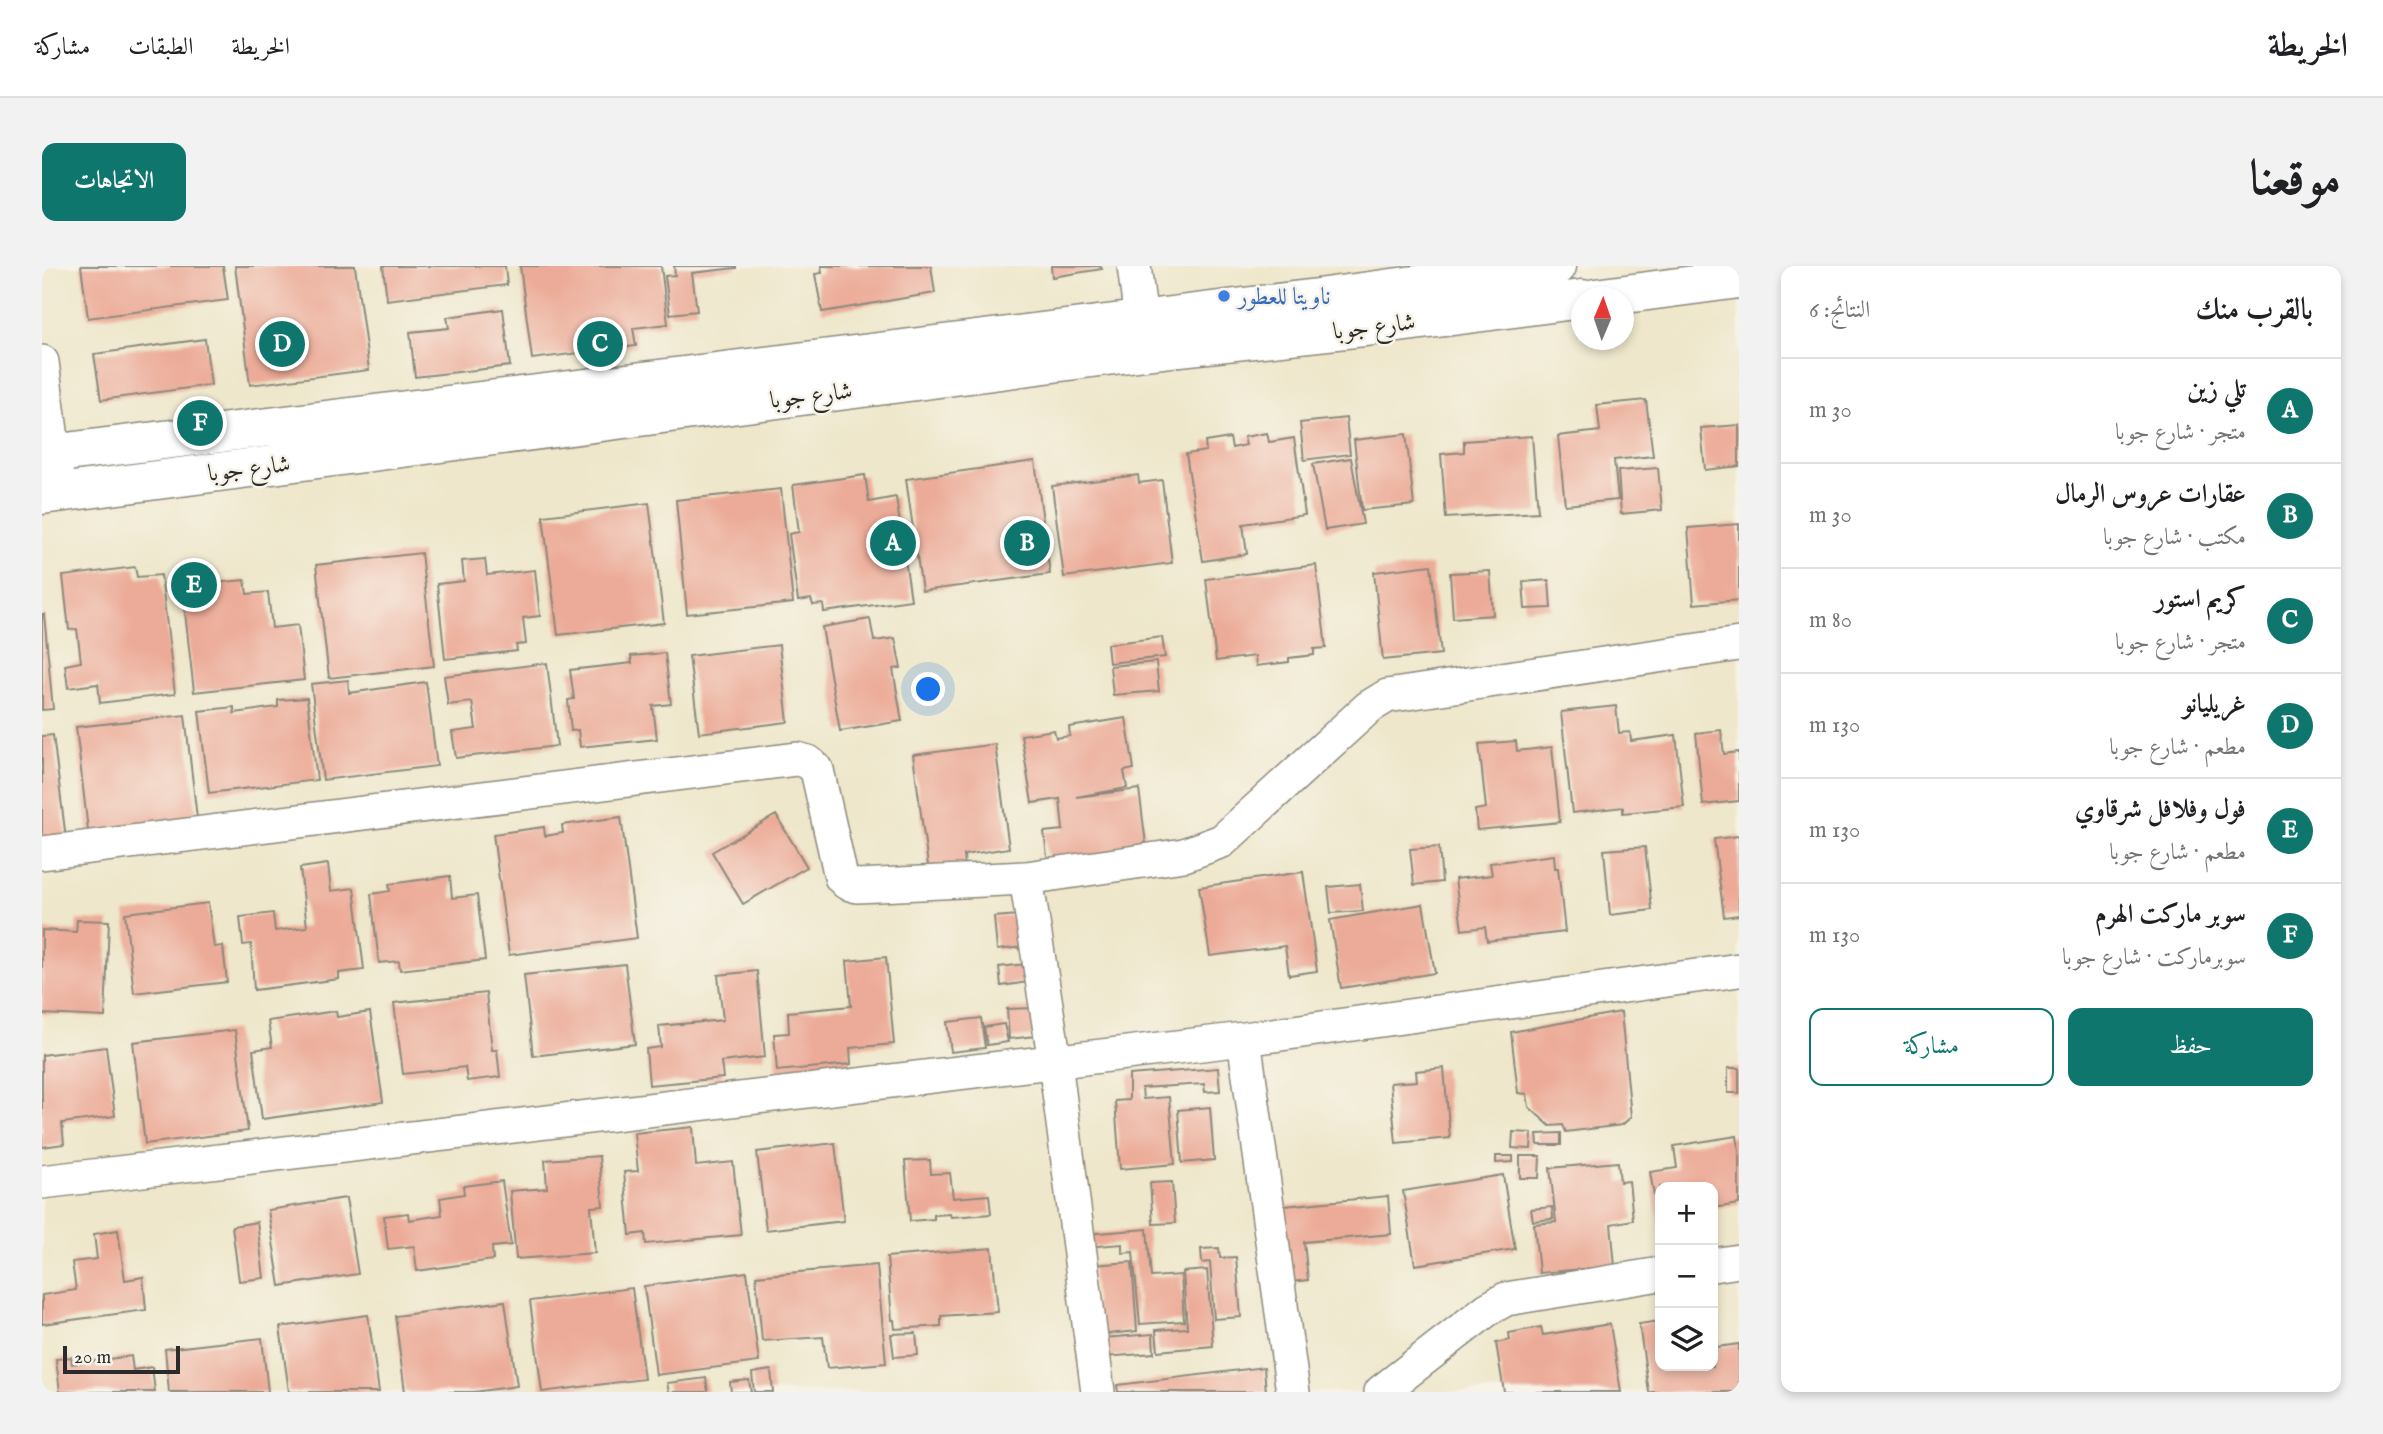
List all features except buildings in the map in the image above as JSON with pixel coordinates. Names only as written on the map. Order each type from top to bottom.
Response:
[{"type":"street","points":[[1134,266],[1143,335]]},
{"type":"street","name":"شارع جوبا","points":[[51,494],[1143,335],[1317,298],[1556,266]]},
{"type":"street","points":[[1634,293],[1739,279]]},
{"type":"street","name":"شارع جوبا","points":[[48,454],[1143,335],[1382,325],[1571,300]]},
{"type":"street","points":[[42,362],[51,494]]},
{"type":"street","points":[[42,853],[797,759],[808,762],[817,770],[841,877],[847,883],[857,886],[1026,878],[1184,855],[1222,841],[1369,708],[1387,696],[1739,644]]},
{"type":"street","points":[[1026,878],[1055,1062],[1098,1392]]},
{"type":"street","points":[[42,1182],[1244,1039],[1739,970]]},
{"type":"street","points":[[1244,1039],[1293,1392]]},
{"type":"street","points":[[1718,1264],[1739,1261]]},
{"type":"street","points":[[1381,1392],[1488,1309],[1506,1299],[1655,1275]]},
{"type":"place","name":"ناويتا للعطور","points":[[1224,296]]},
{"type":"place","name":"غريليانو","points":[[282,344]]},
{"type":"place","name":"كريم استور","points":[[600,344]]},
{"type":"place","name":"سوبر ماركت الهرم","points":[[200,423]]},
{"type":"place","name":"تلي زين","points":[[893,543]]},
{"type":"place","name":"عقارات عروس الرمال","points":[[1027,543]]},
{"type":"place","name":"فول وفلافل شرقاوي","points":[[194,585]]}]
